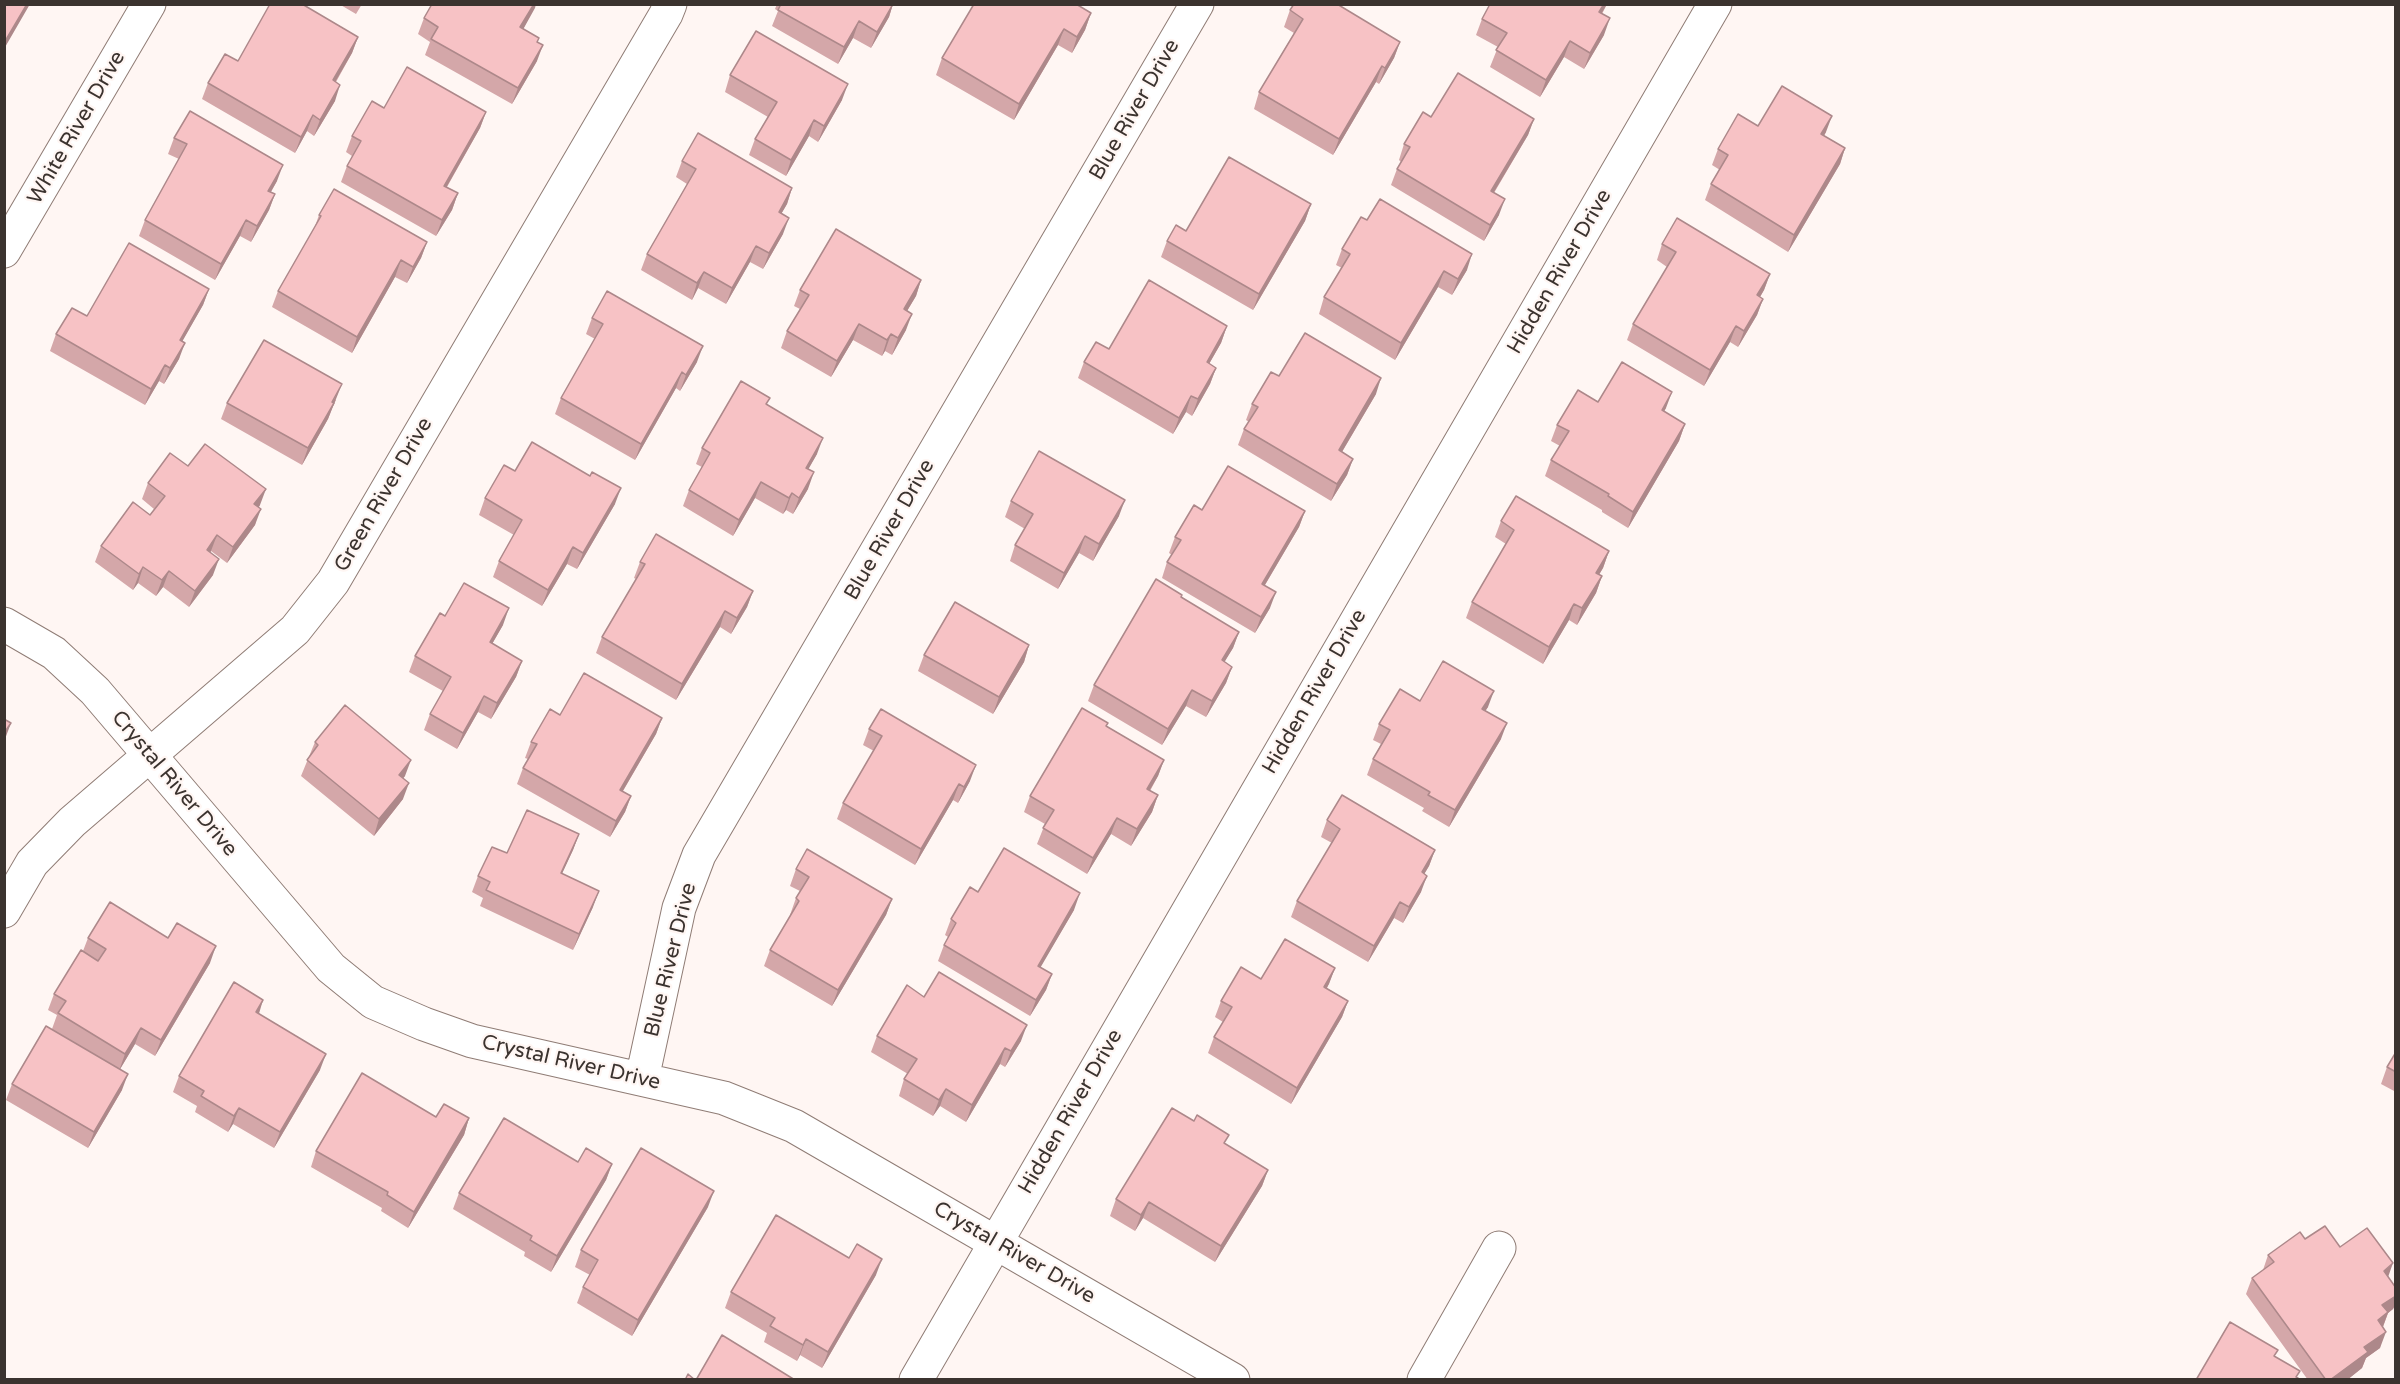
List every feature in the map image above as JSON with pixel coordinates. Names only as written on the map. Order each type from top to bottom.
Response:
[{"type":"street","name":"White River Drive","points":[[4,251],[149,4]]},
{"type":"street","name":"Green River Drive","points":[[4,911],[32,863],[72,822],[295,630],[333,582],[670,4]]},
{"type":"street","name":"Blue River Drive","points":[[642,1079],[680,908],[699,855],[1197,4]]},
{"type":"street","name":"Hidden River Drive","points":[[916,1380],[1715,4]]},
{"type":"street","name":"Crystal River Drive","points":[[4,624],[54,653],[95,691],[331,968],[373,1002],[472,1041],[724,1098],[794,1126],[1233,1380]]},
{"type":"street","points":[[1424,1380],[1499,1248]]},
{"type":"building","points":[[4,4],[27,4],[4,43]]},
{"type":"building","points":[[270,4],[302,4],[358,37],[333,80],[340,85],[320,120],[313,115],[301,137],[208,83],[225,54],[238,61]]},
{"type":"building","points":[[432,4],[534,4],[520,27],[539,38],[537,42],[543,45],[518,88],[431,39],[438,27],[424,18]]},
{"type":"building","points":[[781,4],[893,4],[877,32],[859,21],[844,47],[778,10]]},
{"type":"building","points":[[974,4],[1076,4],[1091,13],[1077,37],[1064,29],[1019,104],[942,58]]},
{"type":"building","points":[[1294,4],[1337,4],[1400,42],[1385,68],[1382,66],[1339,139],[1259,92],[1303,19],[1290,10]]},
{"type":"building","points":[[1490,4],[1604,4],[1599,12],[1610,18],[1590,53],[1570,41],[1546,80],[1496,50],[1507,33],[1482,19]]},
{"type":"building","points":[[756,31],[848,84],[824,126],[814,120],[791,160],[755,139],[777,102],[730,75]]},
{"type":"building","points":[[407,67],[486,112],[444,186],[458,193],[442,220],[347,166],[361,141],[352,136],[372,101],[384,108]]},
{"type":"building","points":[[1458,73],[1534,119],[1491,191],[1505,199],[1490,225],[1397,169],[1410,147],[1404,144],[1423,112],[1431,117]]},
{"type":"building","points":[[1782,86],[1832,116],[1821,134],[1845,148],[1794,235],[1711,184],[1728,155],[1718,149],[1738,114],[1758,126]]},
{"type":"building","points":[[190,111],[283,165],[268,191],[275,194],[257,226],[246,220],[221,264],[145,220],[187,144],[174,138]]},
{"type":"building","points":[[698,133],[792,188],[779,212],[789,218],[769,253],[756,246],[732,288],[704,272],[697,283],[647,254],[696,169],[682,161]]},
{"type":"building","points":[[1229,157],[1311,204],[1259,294],[1167,241],[1176,225],[1186,231]]},
{"type":"building","points":[[334,189],[427,242],[413,267],[401,260],[357,337],[278,291]]},
{"type":"building","points":[[1380,199],[1472,254],[1458,279],[1444,271],[1401,343],[1324,297],[1350,254],[1342,249],[1361,217],[1367,220]]},
{"type":"building","points":[[1677,218],[1770,274],[1757,295],[1763,299],[1744,331],[1736,326],[1710,370],[1633,324],[1676,252],[1662,244]]},
{"type":"building","points":[[836,229],[921,280],[904,309],[912,314],[898,338],[891,334],[887,340],[859,324],[837,361],[787,331],[809,295],[800,290]]},
{"type":"building","points":[[129,243],[209,289],[180,340],[185,343],[170,368],[165,365],[151,389],[56,334],[72,308],[87,316]]},
{"type":"building","points":[[1149,280],[1227,326],[1207,362],[1216,368],[1198,399],[1191,396],[1179,418],[1084,362],[1096,342],[1109,349]]},
{"type":"building","points":[[607,291],[703,346],[686,375],[682,372],[641,444],[561,398],[603,324],[592,318]]},
{"type":"building","points":[[1305,333],[1381,378],[1339,450],[1353,459],[1337,484],[1244,429],[1258,407],[1252,404],[1271,372],[1279,376]]},
{"type":"building","points":[[264,340],[342,384],[332,402],[334,403],[308,448],[227,403]]},
{"type":"building","points":[[1622,362],[1672,392],[1662,410],[1685,424],[1633,512],[1608,496],[1609,494],[1551,460],[1569,431],[1557,425],[1578,390],[1598,402]]},
{"type":"building","points":[[741,381],[770,398],[766,404],[823,438],[806,468],[814,472],[799,498],[792,493],[789,498],[761,482],[739,520],[689,490],[710,453],[702,448]]},
{"type":"building","points":[[532,442],[590,476],[592,472],[621,488],[583,553],[573,547],[548,590],[499,561],[522,520],[485,498],[504,465],[515,471]]},
{"type":"building","points":[[205,444],[266,489],[254,504],[261,509],[233,547],[217,535],[207,550],[219,559],[195,591],[169,571],[162,580],[143,567],[139,574],[101,546],[133,502],[150,515],[165,496],[148,483],[170,453],[188,466]]},
{"type":"building","points":[[1039,451],[1125,500],[1099,544],[1085,536],[1064,573],[1015,545],[1033,514],[1011,501]]},
{"type":"building","points":[[1228,466],[1305,511],[1262,584],[1276,592],[1261,617],[1167,562],[1181,540],[1175,537],[1194,505],[1202,510]]},
{"type":"building","points":[[1516,496],[1609,551],[1596,573],[1602,576],[1582,608],[1574,604],[1549,647],[1472,602],[1514,530],[1501,521]]},
{"type":"building","points":[[656,534],[753,591],[737,618],[725,611],[682,684],[602,637],[645,564],[640,562]]},
{"type":"building","points":[[1156,579],[1239,632],[1222,660],[1232,667],[1212,701],[1192,690],[1168,729],[1094,685]]},
{"type":"building","points":[[464,583],[509,608],[490,642],[522,661],[497,703],[484,696],[463,733],[430,714],[451,677],[415,656],[440,613],[445,616]]},
{"type":"building","points":[[955,602],[1029,645],[999,697],[924,655]]},
{"type":"building","points":[[1443,661],[1494,691],[1482,709],[1507,723],[1455,810],[1428,795],[1430,792],[1373,759],[1390,730],[1379,724],[1400,689],[1420,701]]},
{"type":"building","points":[[584,673],[662,718],[620,790],[631,796],[616,821],[523,768],[537,744],[531,742],[550,709],[560,715]]},
{"type":"building","points":[[345,705],[411,760],[399,775],[409,783],[379,819],[307,760],[318,745],[315,742]]},
{"type":"building","points":[[1082,708],[1108,723],[1106,726],[1164,760],[1147,789],[1158,795],[1137,829],[1117,818],[1093,858],[1043,828],[1054,810],[1030,796]]},
{"type":"building","points":[[881,709],[976,765],[964,787],[959,784],[921,849],[843,803],[882,736],[869,729]]},
{"type":"building","points":[[4,719],[11,723],[4,733]]},
{"type":"building","points":[[1342,795],[1435,850],[1422,872],[1427,876],[1409,907],[1400,902],[1374,946],[1297,901],[1340,829],[1327,820]]},
{"type":"building","points":[[527,810],[579,834],[561,873],[599,891],[579,934],[486,890],[490,882],[478,876],[492,847],[507,853]]},
{"type":"building","points":[[1004,848],[1080,893],[1038,966],[1052,974],[1036,1000],[944,945],[956,923],[951,919],[970,887],[978,892]]},
{"type":"building","points":[[807,849],[892,899],[838,990],[770,950],[799,901],[796,898],[809,877],[796,869]]},
{"type":"building","points":[[110,902],[168,938],[177,923],[216,946],[161,1040],[141,1028],[125,1054],[58,1013],[66,1001],[54,994],[81,950],[98,961],[106,949],[88,938]]},
{"type":"building","points":[[1285,939],[1335,968],[1324,987],[1348,1001],[1297,1088],[1214,1037],[1232,1007],[1221,1001],[1241,967],[1261,979]]},
{"type":"building","points":[[939,972],[1027,1025],[1011,1051],[1005,1048],[972,1105],[946,1089],[939,1100],[904,1079],[917,1059],[877,1036],[907,985],[924,997]]},
{"type":"building","points":[[234,982],[263,1000],[256,1012],[326,1054],[280,1132],[239,1108],[234,1116],[201,1096],[204,1091],[179,1076]]},
{"type":"building","points":[[46,1026],[128,1074],[94,1132],[12,1084]]},
{"type":"building","points":[[2396,1052],[2396,1072],[2387,1067]]},
{"type":"building","points":[[362,1073],[436,1117],[444,1104],[469,1118],[414,1212],[387,1195],[388,1192],[316,1151]]},
{"type":"building","points":[[1172,1108],[1194,1121],[1197,1115],[1229,1135],[1224,1143],[1268,1170],[1221,1246],[1149,1202],[1141,1215],[1116,1199]]},
{"type":"building","points":[[504,1118],[578,1162],[586,1148],[612,1164],[557,1256],[530,1240],[532,1236],[459,1193]]},
{"type":"building","points":[[641,1148],[714,1191],[638,1320],[583,1287],[598,1260],[581,1250]]},
{"type":"building","points":[[776,1215],[849,1258],[857,1244],[882,1259],[828,1352],[806,1339],[803,1345],[770,1326],[775,1318],[731,1292]]},
{"type":"building","points":[[2325,1226],[2340,1247],[2367,1228],[2393,1263],[2384,1271],[2396,1288],[2396,1296],[2382,1305],[2388,1312],[2378,1320],[2386,1332],[2364,1347],[2368,1352],[2330,1380],[2326,1380],[2252,1278],[2274,1262],[2268,1255],[2300,1232],[2305,1239]]},
{"type":"building","points":[[2230,1322],[2278,1350],[2274,1356],[2300,1371],[2296,1377],[2301,1380],[2196,1380]]},
{"type":"building","points":[[722,1335],[795,1380],[696,1380]]},
{"type":"building","points":[[688,1374],[695,1380],[685,1380]]}]
